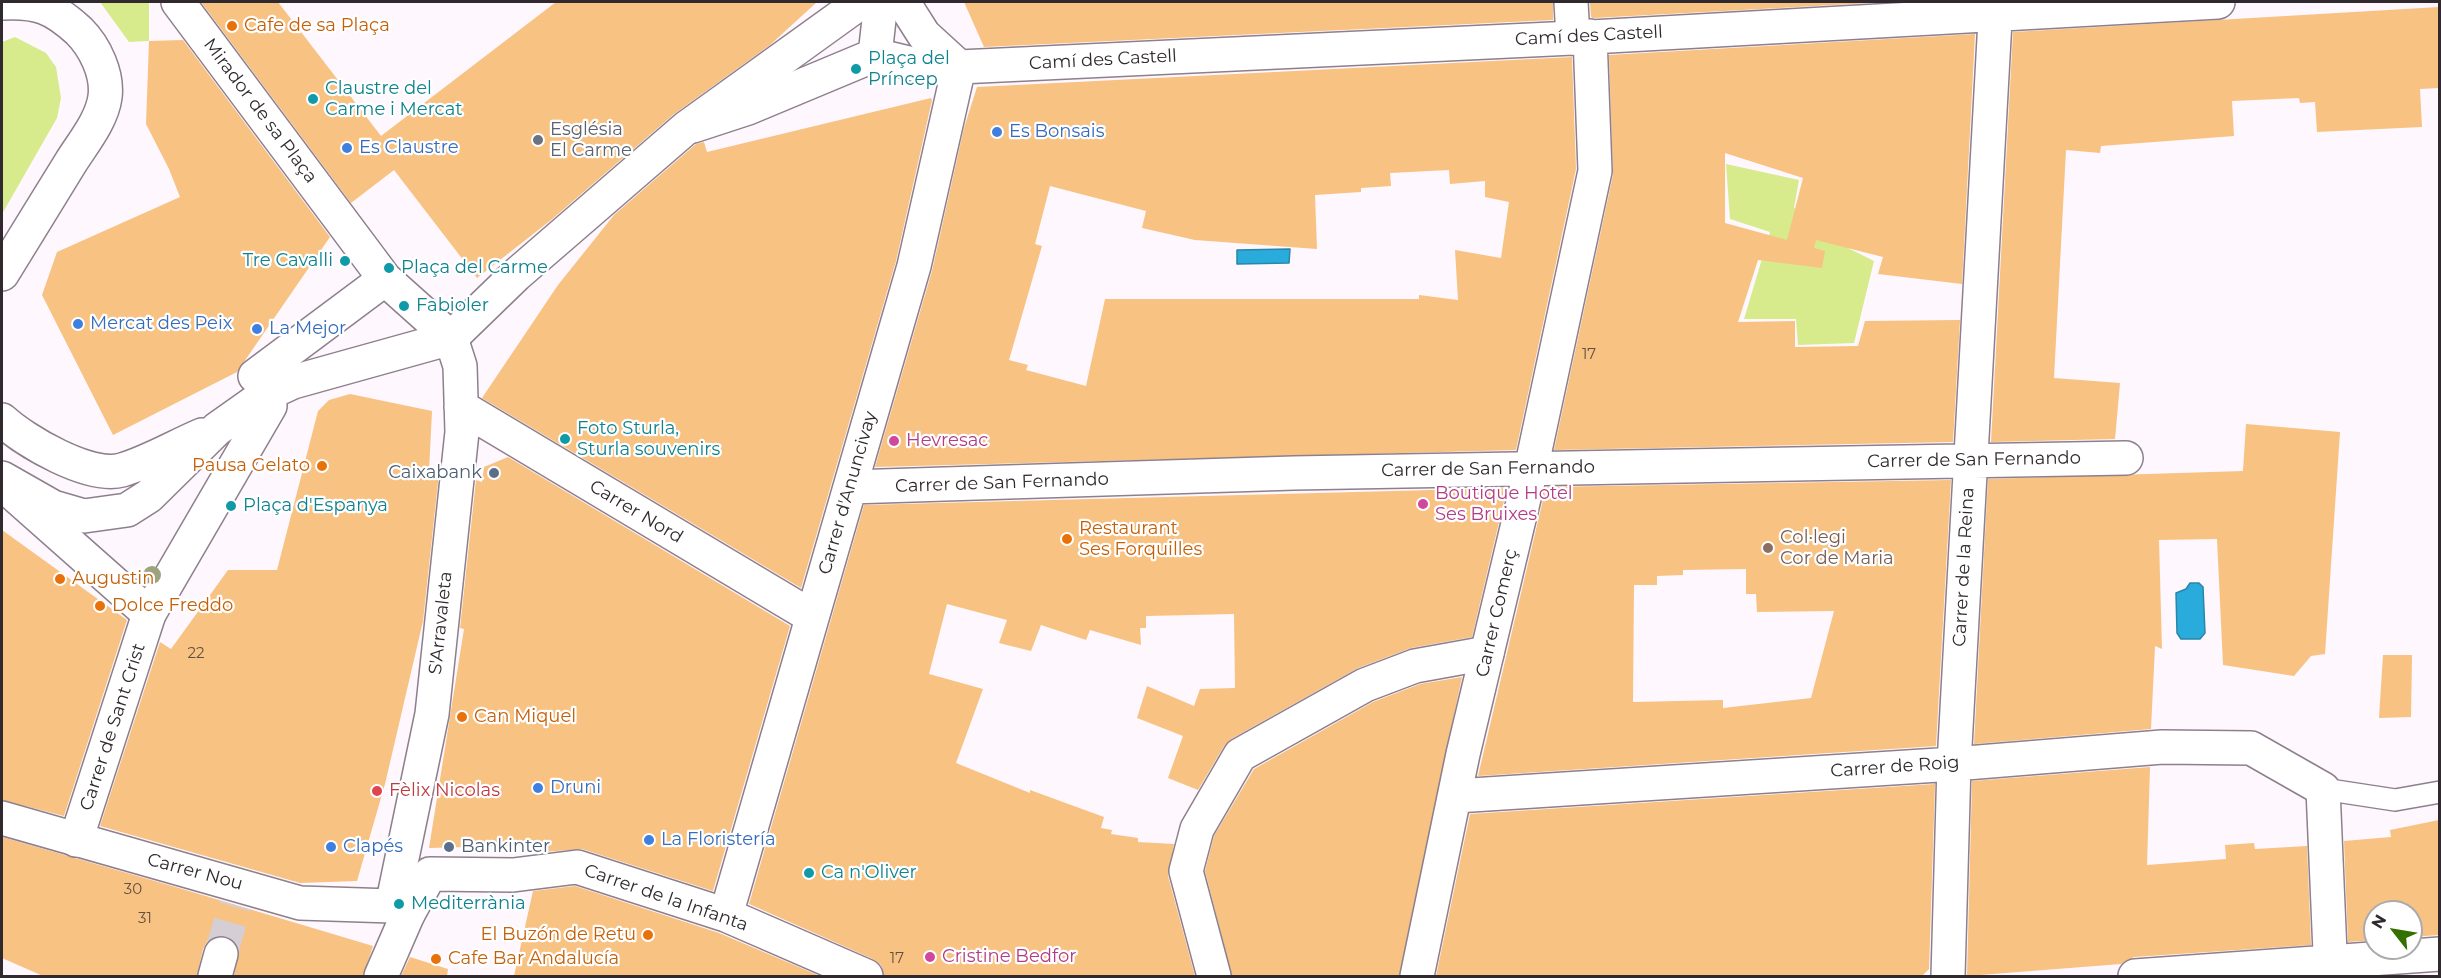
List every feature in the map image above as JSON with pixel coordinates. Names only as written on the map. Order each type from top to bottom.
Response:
[{"type":"street","points":[[2,3],[23,2],[46,6],[64,17],[93,49],[100,64],[105,97],[94,125],[2,274]]},
{"type":"street","name":"Mirador de sa Plaça","points":[[178,2],[385,279],[451,338]]},
{"type":"street","points":[[263,392],[451,338],[516,275],[686,128],[861,2]]},
{"type":"street","points":[[686,128],[748,108],[875,55],[881,2]]},
{"type":"street","points":[[903,2],[924,35],[959,67]]},
{"type":"street","name":"Carrer Comerç","points":[[1417,976],[1487,653],[1531,469],[1595,171],[1581,37],[1571,2]]},
{"type":"street","name":"Camí des Castell","points":[[875,55],[930,68],[959,67],[1581,37],[1996,8],[2218,2]]},
{"type":"street","name":"Carrer de la Reina","points":[[1948,976],[1954,764],[1996,8]]},
{"type":"street","name":"Carrer d'Anuncivay","points":[[726,915],[914,266],[959,67]]},
{"type":"street","points":[[2,480],[53,507],[84,516],[127,510],[149,495],[218,429],[263,392],[385,279]]},
{"type":"street","name":"S'Arravaleta","points":[[400,910],[432,714],[462,432],[460,366],[451,338]]},
{"type":"street","name":"Carrer de Sant Crist","points":[[76,840],[149,614],[263,392]]},
{"type":"street","name":"Carrer Nord","points":[[461,407],[811,616]]},
{"type":"street","points":[[2,420],[32,442],[61,457],[89,468],[120,471],[218,429]]},
{"type":"street","name":"Carrer de San Fernando","points":[[850,487],[1531,469],[2126,458]]},
{"type":"street","points":[[2,480],[149,614]]},
{"type":"street","points":[[1214,976],[1185,871],[1197,829],[1240,755],[1365,685],[1415,666],[1487,653]]},
{"type":"street","name":"Carrer de Roig","points":[[1456,796],[1954,764],[2162,747],[2251,748],[2323,789]]},
{"type":"street","points":[[2323,789],[2331,969]]},
{"type":"street","name":"Carrer Nou","points":[[2,818],[76,840],[239,895],[300,903],[400,910]]},
{"type":"street","name":"Carrer de la Infanta","points":[[400,910],[430,874],[513,875],[578,867],[726,915],[866,976]]},
{"type":"street","points":[[381,976],[400,910]]},
{"type":"street","points":[[2134,976],[2331,969],[2439,954]]},
{"type":"lane","points":[[2323,789],[2395,800],[2439,792]]},
{"type":"green space","points":[[100,2],[149,2],[149,41],[129,42]]},
{"type":"green space","points":[[15,37],[46,53],[56,67],[61,98],[57,118],[2,214],[2,42]]},
{"type":"green space","points":[[1726,164],[1799,180],[1794,208],[1820,220],[1834,241],[1874,261],[1854,343],[1798,345],[1796,319],[1744,319],[1770,232],[1730,219]]},
{"type":"water","points":[[1290,249],[1289,263],[1237,264],[1237,250]]},
{"type":"water","points":[[2190,583],[2199,583],[2203,587],[2205,633],[2200,639],[2181,639],[2177,633],[2176,593],[2186,589]]},
{"type":"building","name":"Església El Carme","points":[[201,2],[278,2],[381,136],[556,2],[817,2],[770,45],[674,114],[551,220],[477,278],[394,170],[351,203]]},
{"type":"building","points":[[964,2],[1553,2],[1553,20],[984,47]]},
{"type":"building","points":[[1590,2],[1890,2],[1593,18]]},
{"type":"building","points":[[2439,7],[2439,88],[2420,89],[2422,127],[2317,132],[2315,102],[2300,103],[2299,98],[2232,101],[2234,136],[2101,146],[2100,153],[2066,150],[2054,378],[2120,383],[2115,439],[1991,442],[2013,32]]},
{"type":"building","points":[[1975,34],[1962,284],[1878,274],[1883,257],[1816,240],[1814,248],[1825,251],[1822,268],[1758,260],[1738,322],[1795,321],[1795,347],[1858,346],[1865,321],[1960,320],[1953,442],[1554,450],[1613,175],[1609,55]],"holes":[[[1725,153],[1803,178],[1787,240],[1725,223]]]},
{"type":"building","points":[[183,40],[330,237],[237,372],[113,435],[42,295],[57,252],[180,197],[169,169],[146,124],[149,41]]},
{"type":"building","points":[[1572,57],[1576,169],[1516,450],[875,467],[932,271],[964,128],[977,87]],"holes":[[[1449,170],[1450,184],[1485,181],[1485,197],[1509,202],[1501,258],[1455,250],[1458,300],[1419,295],[1419,299],[1105,299],[1086,386],[1026,370],[1028,365],[1009,360],[1042,246],[1035,244],[1050,186],[1146,211],[1142,228],[1195,240],[1317,249],[1315,195],[1361,192],[1361,188],[1391,186],[1390,173]]]},
{"type":"building","points":[[931,98],[896,261],[801,588],[482,398],[558,285],[614,215],[696,144],[704,142],[707,152]]},
{"type":"building","points":[[350,394],[432,411],[429,471],[439,473],[423,621],[385,784],[357,881],[300,883],[100,826],[160,642],[171,649],[228,570],[277,570],[318,411],[329,400]]},
{"type":"building","points":[[2246,424],[2340,432],[2325,654],[2311,656],[2294,676],[2223,665],[2217,539],[2159,540],[2162,649],[2155,646],[2151,729],[1974,744],[1988,479],[2243,471]]},
{"type":"building","points":[[508,457],[790,626],[713,891],[582,849],[543,852],[544,845],[429,848],[464,629],[460,628],[476,480],[482,482],[484,467]]},
{"type":"building","points":[[1951,480],[1936,746],[1478,776],[1546,487]],"holes":[[[1746,569],[1746,594],[1756,594],[1757,612],[1834,611],[1811,698],[1723,708],[1723,700],[1633,702],[1634,585],[1657,585],[1657,576],[1683,575],[1683,570]]]},
{"type":"building","points":[[1507,488],[1472,637],[1411,648],[1358,668],[1231,739],[1224,746],[1198,790],[1168,778],[1183,736],[1137,718],[1147,686],[1194,706],[1200,689],[1235,688],[1234,614],[1146,616],[1146,628],[1140,628],[1141,645],[1090,630],[1086,640],[1041,625],[1031,651],[999,643],[1007,620],[947,604],[929,674],[983,689],[956,763],[1030,793],[1030,790],[1104,817],[1101,828],[1112,830],[1111,834],[1138,838],[1138,842],[1174,844],[1168,876],[1195,976],[884,976],[881,965],[873,959],[749,904],[864,505]]},
{"type":"building","points":[[2,530],[127,620],[64,816],[2,800]]},
{"type":"building","points":[[2383,655],[2412,655],[2411,717],[2379,718]]},
{"type":"building","points":[[1462,677],[1399,976],[1232,976],[1205,871],[1214,836],[1254,769],[1373,702],[1420,684]]},
{"type":"building","points":[[2150,767],[2147,865],[2226,859],[2225,845],[2254,843],[2255,849],[2307,846],[2311,945],[2134,957],[2121,964],[1967,976],[1972,781]]},
{"type":"building","points":[[1935,784],[1929,969],[1922,976],[1436,976],[1470,814]]},
{"type":"building","points":[[2439,820],[2439,935],[2423,936],[2423,900],[2363,900],[2363,941],[2348,942],[2344,841],[2391,837],[2390,830]]},
{"type":"building","points":[[2,837],[373,946],[363,976],[234,976],[239,949],[234,940],[226,936],[217,936],[208,940],[203,949],[197,976],[43,976],[2,958]]},
{"type":"building","points":[[575,886],[719,933],[820,976],[514,976],[533,891]]},
{"type":"building","points":[[410,957],[448,969],[447,976],[401,976]]},
{"type":"tunnel","points":[[221,954],[235,905]]},
{"type":"place","name":"Cafe de sa Plaça","points":[[232,26]]},
{"type":"place","name":"Plaça del Príncep","points":[[856,69]]},
{"type":"place","name":"Claustre del Carme i Mercat","points":[[313,99]]},
{"type":"place","name":"Es Bonsais","points":[[997,132]]},
{"type":"place","name":"Església El Carme","points":[[538,140]]},
{"type":"place","name":"Es Claustre","points":[[347,148]]},
{"type":"place","name":"Tre Cavalli","points":[[345,261]]},
{"type":"place","name":"Plaça del Carme","points":[[389,268]]},
{"type":"place","name":"Fabioler","points":[[404,306]]},
{"type":"place","name":"Mercat des Peix","points":[[78,324]]},
{"type":"place","name":"La Mejor","points":[[257,329]]},
{"type":"place","name":"Foto Sturla, Sturla souvenirs","points":[[565,439]]},
{"type":"place","name":"Hevresac","points":[[894,441]]},
{"type":"place","name":"Pausa Gelato","points":[[322,466]]},
{"type":"place","name":"Caixabank","points":[[494,473]]},
{"type":"place","name":"Boutique Hotel Ses Bruixes","points":[[1423,504]]},
{"type":"place","name":"Plaça d'Espanya","points":[[231,506]]},
{"type":"place","name":"Restaurant Ses Forquilles","points":[[1067,539]]},
{"type":"place","name":"Col·legi Cor de Maria","points":[[1768,548]]},
{"type":"place","name":"Augustin","points":[[60,579]]},
{"type":"place","name":"Dolce Freddo","points":[[100,606]]},
{"type":"place","name":"Can Miquel","points":[[462,717]]},
{"type":"place","name":"Druni","points":[[538,788]]},
{"type":"place","name":"Fèlix Nicolas","points":[[377,791]]},
{"type":"place","name":"La Floristería","points":[[649,840]]},
{"type":"place","name":"Clapés","points":[[331,847]]},
{"type":"place","name":"Bankinter","points":[[449,847]]},
{"type":"place","name":"Ca n'Oliver","points":[[809,873]]},
{"type":"place","name":"Mediterrània","points":[[399,904]]},
{"type":"place","name":"El Buzón de Retu","points":[[648,935]]},
{"type":"place","name":"Cristine Bedfor","points":[[930,957]]},
{"type":"place","name":"Cafe Bar Andalucía","points":[[436,959]]}]
